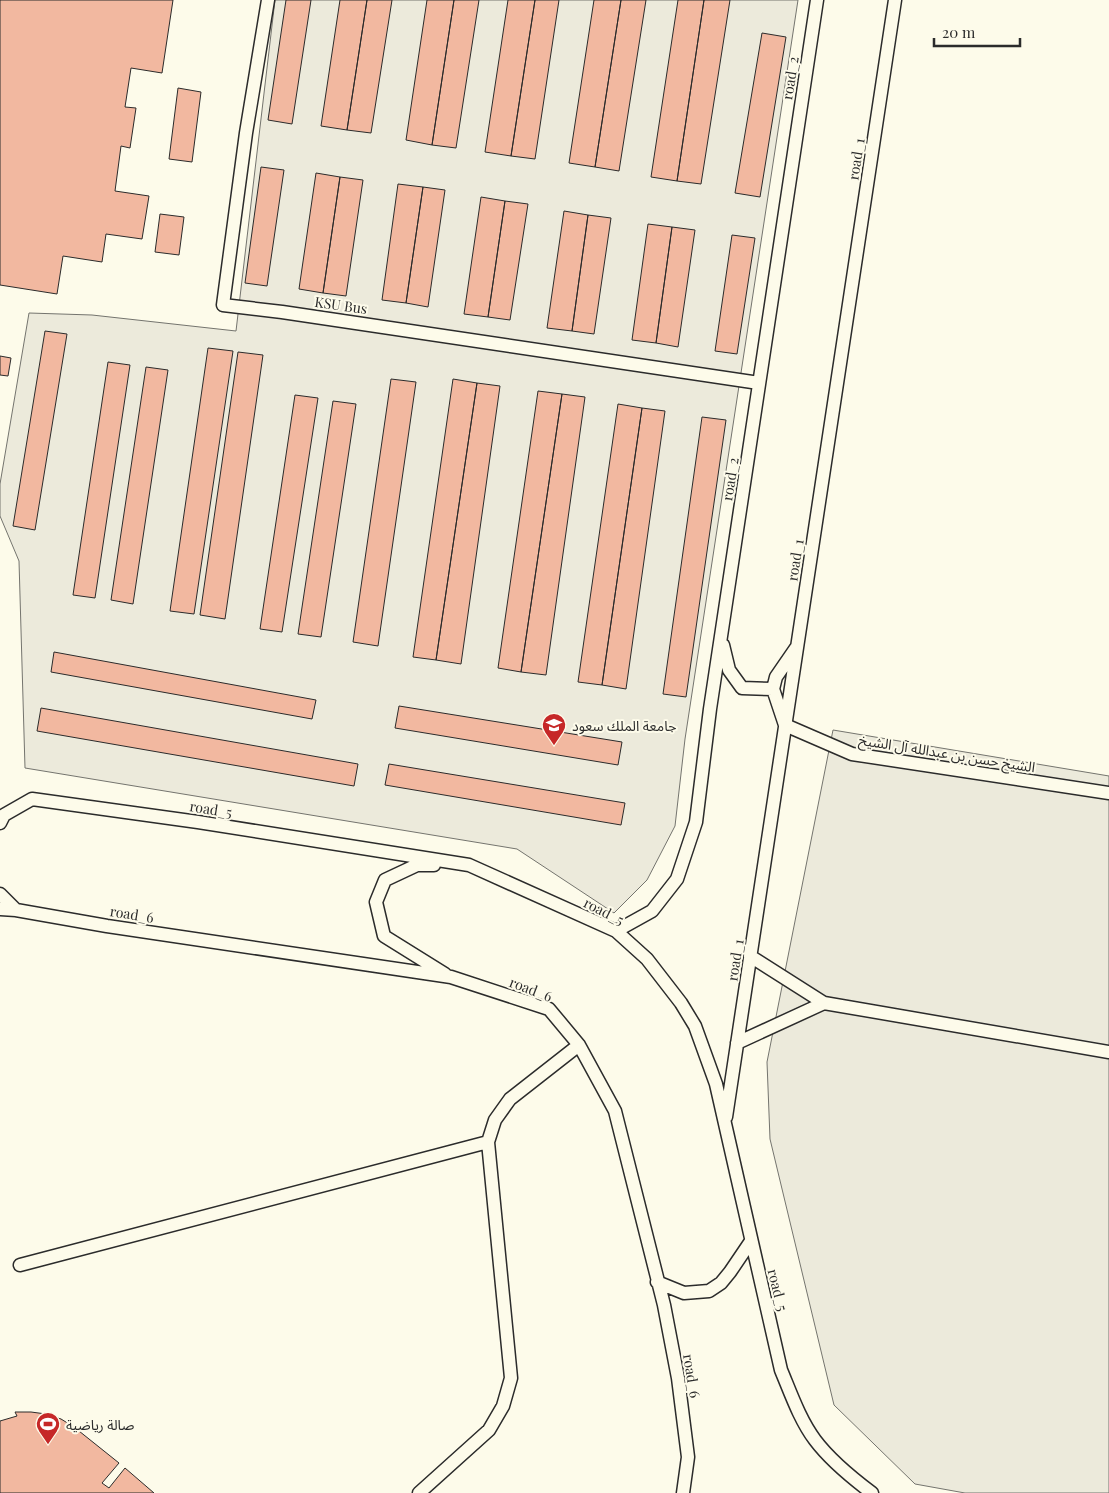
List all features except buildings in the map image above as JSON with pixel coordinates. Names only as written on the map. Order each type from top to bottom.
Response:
[{"type":"lane","name":"KSU Bus","points":[[268,0],[246,133],[223,305],[760,382]]},
{"type":"lane","name":"road_2","points":[[616,931],[652,911],[677,879],[696,822],[710,709],[817,0]]},
{"type":"lane","name":"road_1","points":[[725,1124],[896,0]]},
{"type":"lane","points":[[721,638],[729,670],[742,688],[774,689]]},
{"type":"lane","points":[[785,724],[774,689],[776,677],[797,645]]},
{"type":"lane","name":"الشيخ حسن بن عبدالله آل الشيخ","points":[[785,724],[852,754],[1109,793]]},
{"type":"lane","name":"road_5","points":[[0,823],[4,815],[32,799],[198,822],[469,864],[616,931],[647,959],[681,1003],[695,1026],[716,1084],[781,1370],[795,1404],[815,1440],[842,1468],[872,1493]]},
{"type":"lane","points":[[451,977],[384,936],[376,902],[385,880],[417,865],[469,864]]},
{"type":"lane","points":[[0,894],[16,910]]},
{"type":"lane","name":"road_6","points":[[0,909],[451,977],[549,1009],[580,1045],[615,1111],[664,1305],[678,1378],[688,1457],[683,1493]]},
{"type":"lane","points":[[750,956],[824,1003],[1109,1052]]},
{"type":"lane","points":[[737,1043],[824,1003]]},
{"type":"lane","points":[[419,1493],[489,1430],[503,1406],[511,1378],[488,1142],[496,1120],[510,1099],[580,1045]]},
{"type":"lane","points":[[20,1265],[488,1142]]},
{"type":"lane","points":[[657,1282],[684,1293],[709,1290],[721,1283],[751,1241]]},
{"type":"shaded area","points":[[275,0],[798,0],[685,739],[675,826],[647,880],[614,913],[517,849],[25,768],[19,561],[0,516],[0,484],[29,313],[92,315],[236,331]]},
{"type":"shaded area","points":[[833,730],[1109,776],[1109,1493],[965,1493],[915,1484],[834,1405],[770,1139],[767,1062]]},
{"type":"place","name":"جامعة الملك سعود","points":[[554,746]]},
{"type":"place","name":"صالة رياضية","points":[[48,1445]]}]
